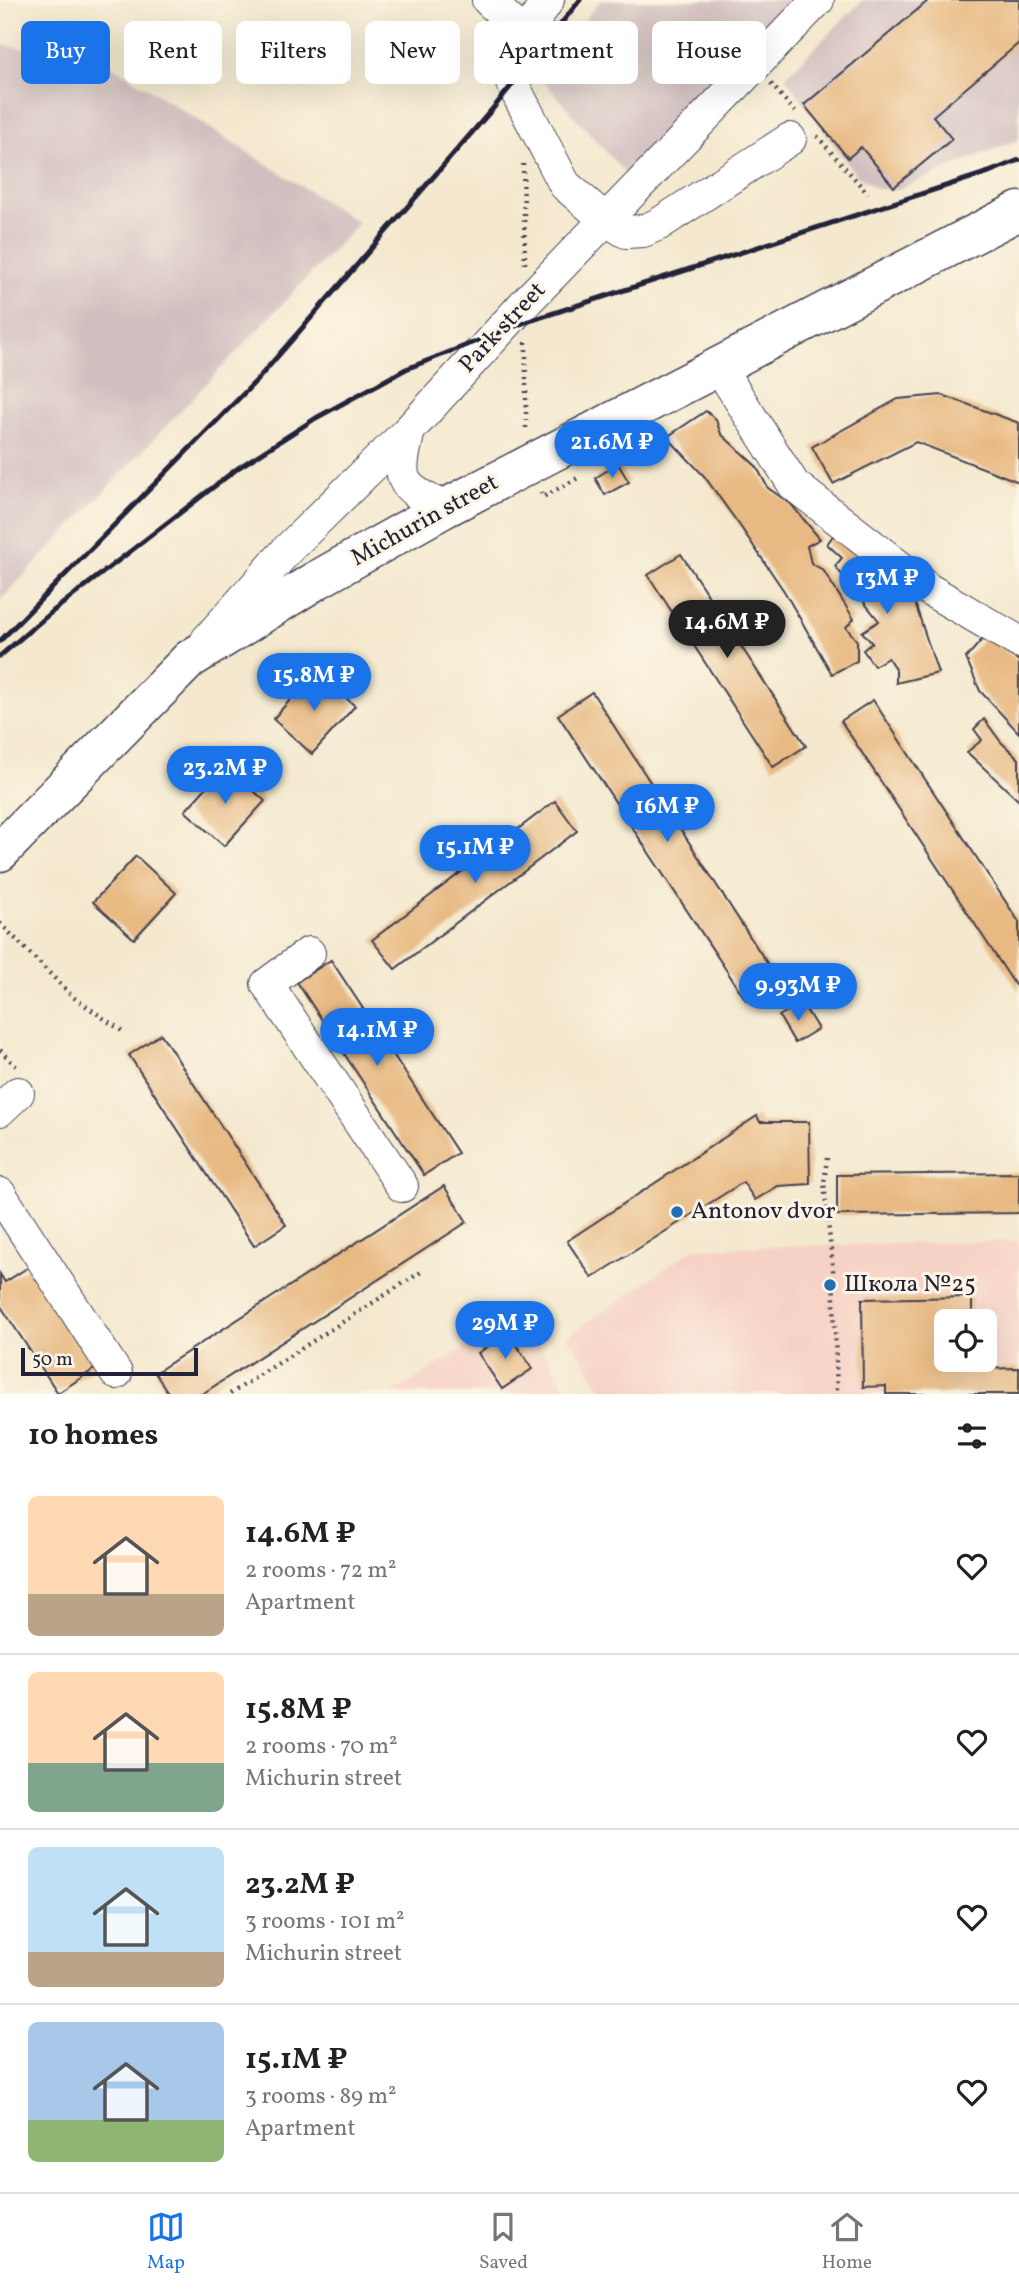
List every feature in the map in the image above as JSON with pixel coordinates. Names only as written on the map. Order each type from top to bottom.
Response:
[{"type":"main road","name":"Michurin street","points":[[0,852],[190,659],[315,581],[445,508],[1019,211]]},
{"type":"street","points":[[488,0],[510,21]]},
{"type":"street","points":[[534,21],[548,0]]},
{"type":"street","name":"Park street","points":[[190,659],[288,549],[409,430],[498,332],[818,0]]},
{"type":"street","points":[[513,84],[565,185],[606,220],[625,232],[643,231],[659,224],[801,130]]},
{"type":"street","points":[[719,367],[794,485],[928,589],[1019,642]]},
{"type":"street","points":[[409,430],[401,464],[404,483],[419,495],[445,508]]},
{"type":"street","points":[[309,953],[267,984],[402,1186]]},
{"type":"street","points":[[0,1194],[116,1373]]},
{"type":"path","points":[[766,79],[801,130],[868,194]]},
{"type":"path","points":[[0,923],[73,997],[122,1031]]},
{"type":"path","points":[[827,1158],[824,1183],[833,1270],[837,1394]]},
{"type":"path","points":[[230,1394],[421,1272]]},
{"type":"shaded area","points":[[601,0],[801,0],[766,35],[766,21],[652,21],[652,84],[718,84],[627,176],[546,84],[638,84],[638,21],[584,21]]},
{"type":"shaded area","points":[[863,0],[1019,0],[1019,139],[896,190],[877,189],[855,174],[785,77]]},
{"type":"shaded area","points":[[0,44],[21,48],[21,84],[110,84],[110,65],[113,66],[124,73],[124,84],[141,84],[359,223],[0,601]]},
{"type":"shaded area","name":"Школа №25","points":[[1019,1241],[1019,1394],[605,1394],[567,1336],[695,1248]]},
{"type":"shaded area","points":[[520,1313],[570,1394],[392,1394]]},
{"type":"building","points":[[929,0],[1019,0],[1019,43],[933,116],[952,139],[894,187],[861,147],[848,158],[804,105]]},
{"type":"building","points":[[942,395],[1019,423],[1019,482],[916,442],[833,484],[812,447],[898,399]]},
{"type":"building","points":[[706,411],[716,420],[721,434],[756,466],[768,488],[791,504],[820,539],[807,546],[811,563],[823,570],[854,619],[846,627],[857,641],[857,661],[832,674],[784,591],[740,526],[704,476],[667,437]]},
{"type":"building","points":[[618,464],[629,482],[605,495],[595,478]]},
{"type":"building","points":[[835,533],[912,594],[938,673],[896,683],[896,670],[888,658],[874,666],[863,650],[872,643],[862,632],[879,621],[835,566],[842,558],[827,544]]},
{"type":"building","points":[[681,554],[806,746],[773,767],[648,575]]},
{"type":"building","points":[[985,636],[1019,661],[1019,733],[980,691],[966,658]]},
{"type":"building","points":[[316,671],[355,706],[312,754],[273,719]]},
{"type":"building","points":[[592,692],[776,977],[746,1000],[558,715]]},
{"type":"building","points":[[873,700],[1019,922],[1019,991],[841,721]]},
{"type":"building","points":[[984,719],[1001,742],[1019,759],[1019,801],[967,752],[982,740],[974,729]]},
{"type":"building","points":[[226,766],[265,801],[224,846],[185,811]]},
{"type":"building","points":[[555,801],[577,831],[395,969],[372,940]]},
{"type":"building","points":[[136,856],[176,893],[134,939],[93,902]]},
{"type":"building","points":[[331,960],[458,1153],[424,1175],[297,982]]},
{"type":"building","points":[[802,1003],[818,1029],[795,1043],[779,1016]]},
{"type":"building","points":[[161,1034],[286,1225],[254,1246],[129,1055]]},
{"type":"building","points":[[757,1116],[760,1122],[809,1122],[810,1184],[778,1186],[755,1200],[743,1182],[592,1278],[567,1241]]},
{"type":"building","points":[[1019,1173],[1019,1213],[837,1215],[837,1175]]},
{"type":"building","points":[[444,1186],[467,1222],[202,1394],[169,1394],[155,1373]]},
{"type":"building","points":[[35,1263],[102,1364],[58,1393],[0,1305],[0,1274],[5,1282]]},
{"type":"building","points":[[972,1297],[972,1309],[934,1309],[934,1372],[997,1372],[997,1368],[1019,1368],[1019,1394],[886,1394],[886,1386],[863,1387],[862,1299]]},
{"type":"building","points":[[509,1333],[532,1369],[502,1389],[478,1353]]},
{"type":"railway","points":[[0,641],[257,380],[495,106],[580,0]]},
{"type":"railway","points":[[0,656],[48,615],[238,468],[316,418],[406,369],[526,322],[1019,160]]},
{"type":"place","name":"Antonov dvor","points":[[677,1212]]},
{"type":"place","name":"Школа №25","points":[[830,1285]]}]
